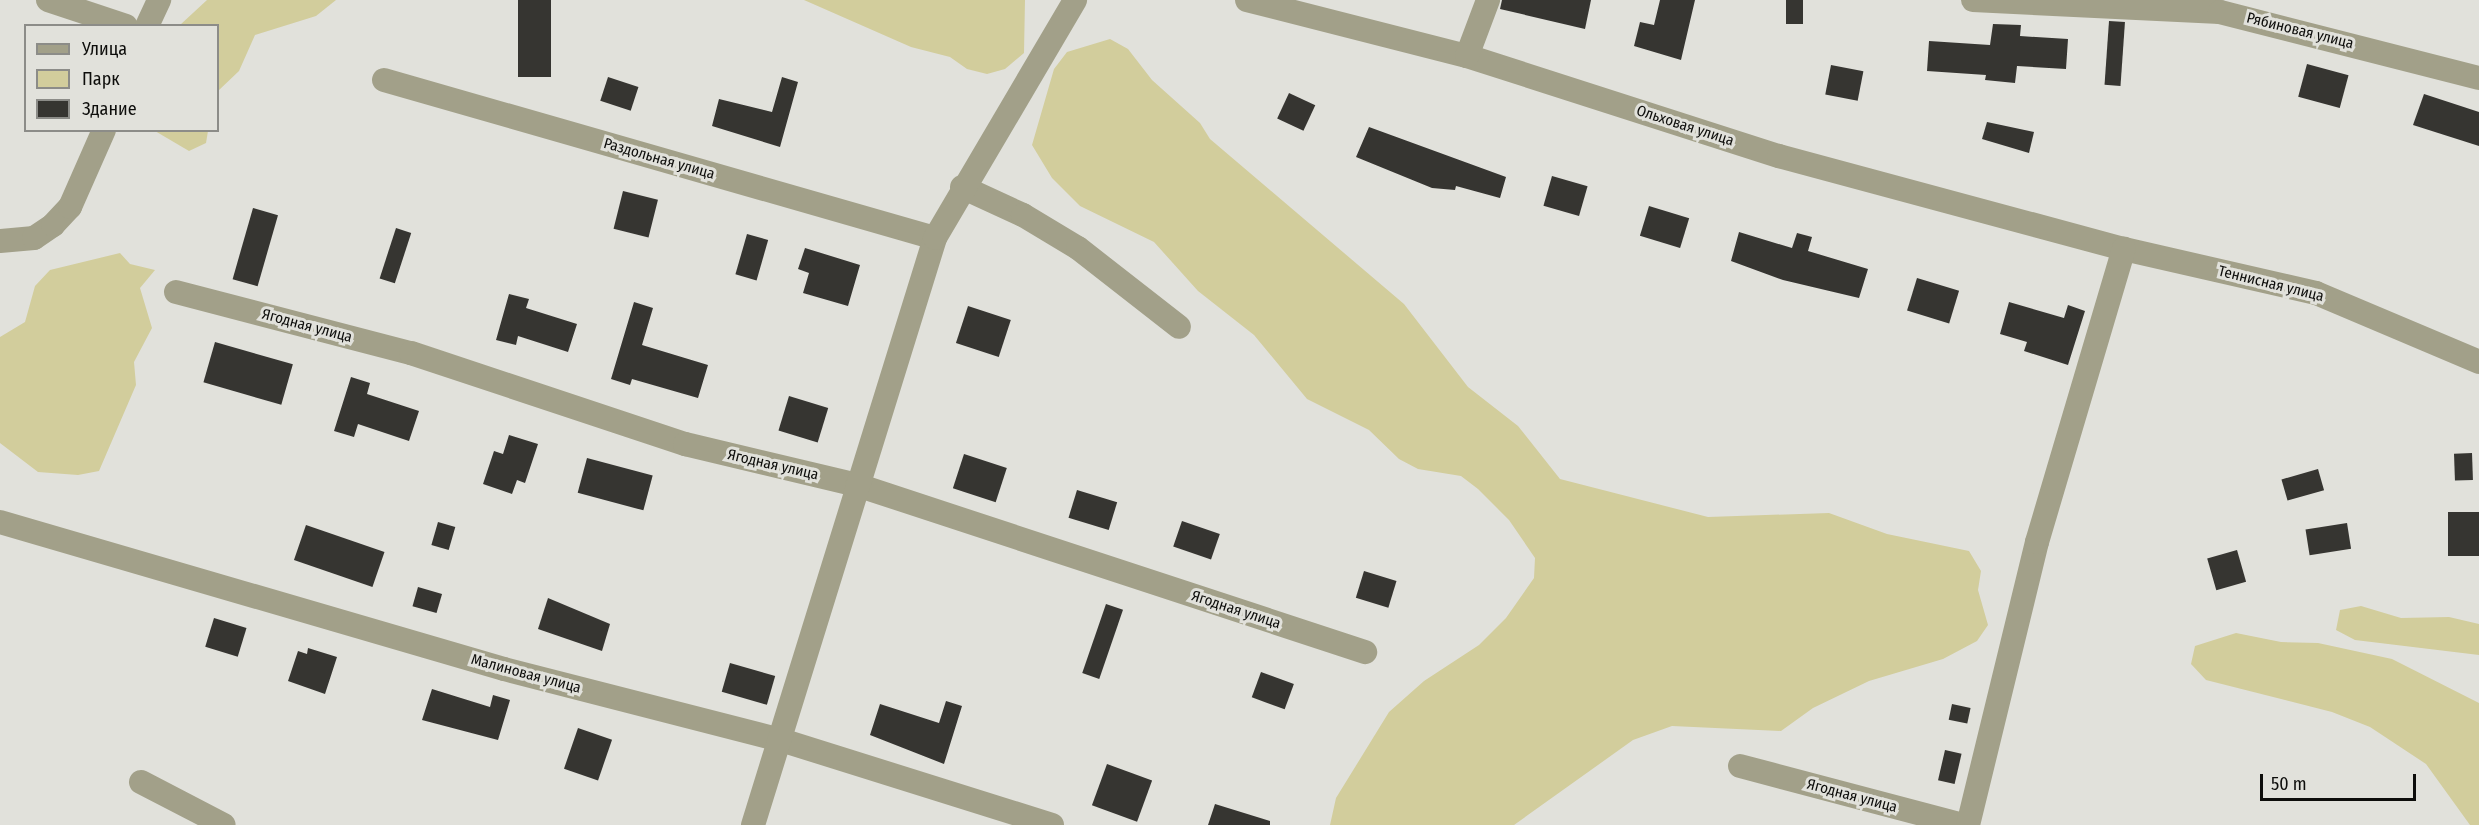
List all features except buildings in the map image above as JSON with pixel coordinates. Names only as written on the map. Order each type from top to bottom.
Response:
[{"type":"street","points":[[48,0],[120,24]]},
{"type":"street","points":[[148,24],[159,0]]},
{"type":"street","points":[[753,825],[935,238],[962,187],[1075,0]]},
{"type":"street","name":"Ольховая улица","points":[[1247,0],[1467,56],[1779,156],[2124,249]]},
{"type":"street","points":[[1467,56],[1488,0]]},
{"type":"street","name":"Рябиновая улица","points":[[1973,0],[2220,12],[2479,78]]},
{"type":"street","name":"Раздольная улица","points":[[384,80],[935,238]]},
{"type":"street","points":[[0,242],[34,238],[53,225],[70,207],[103,132]]},
{"type":"street","points":[[962,187],[1023,214],[1078,248],[1179,327]]},
{"type":"street","points":[[1966,825],[2037,542],[2124,249]]},
{"type":"street","name":"Теннисная улица","points":[[2124,249],[2316,293],[2479,362]]},
{"type":"street","name":"Ягодная улица","points":[[176,292],[411,352],[685,444],[857,485],[1365,652]]},
{"type":"street","name":"Малиновая улица","points":[[0,522],[504,669],[781,740],[1052,825]]},
{"type":"street","name":"Ягодная улица","points":[[1740,766],[1966,825]]},
{"type":"street","points":[[141,782],[224,825]]},
{"type":"green space","points":[[207,0],[336,0],[316,16],[255,35],[239,71],[219,90],[219,24],[181,24]]},
{"type":"green space","points":[[804,0],[1025,0],[1024,53],[1005,69],[987,74],[967,69],[950,57],[911,47]]},
{"type":"green space","points":[[1110,39],[1128,49],[1152,80],[1200,123],[1210,139],[1404,304],[1468,387],[1518,426],[1560,479],[1708,517],[1829,513],[1887,534],[1969,551],[1981,571],[1978,590],[1988,625],[1977,641],[1943,659],[1869,681],[1813,708],[1781,731],[1672,726],[1633,740],[1514,825],[1330,825],[1336,798],[1389,712],[1424,681],[1479,645],[1506,618],[1534,578],[1535,558],[1509,520],[1478,489],[1461,476],[1418,469],[1399,459],[1369,430],[1307,399],[1254,335],[1198,291],[1154,242],[1080,206],[1052,178],[1032,145],[1054,69],[1067,52]]},
{"type":"green space","points":[[157,132],[208,132],[206,143],[189,151]]},
{"type":"green space","points":[[120,253],[130,264],[155,270],[140,288],[152,328],[134,362],[136,385],[99,471],[78,475],[38,472],[0,443],[0,337],[25,322],[35,286],[50,270]]},
{"type":"green space","points":[[2361,606],[2401,618],[2449,617],[2479,624],[2479,655],[2355,640],[2336,630],[2340,610]]},
{"type":"green space","points":[[2236,633],[2281,642],[2318,643],[2392,659],[2479,703],[2479,825],[2470,825],[2426,764],[2370,727],[2332,712],[2206,680],[2191,664],[2195,646]]}]
